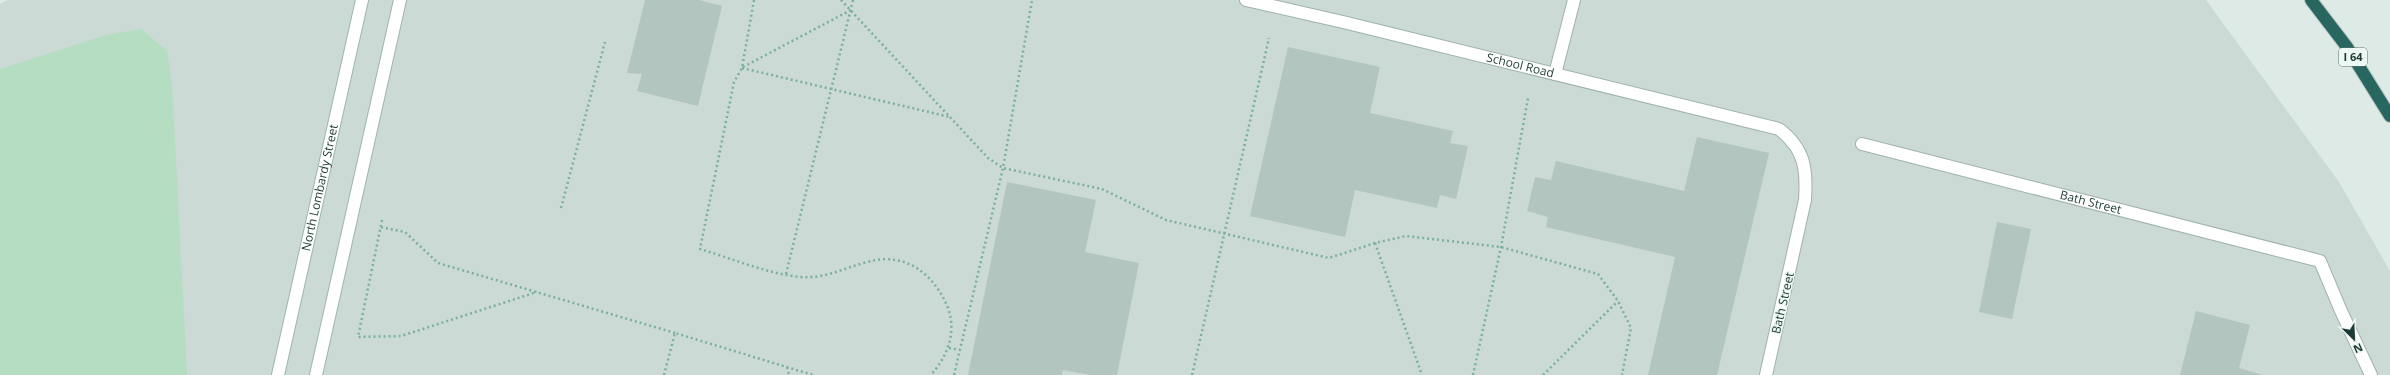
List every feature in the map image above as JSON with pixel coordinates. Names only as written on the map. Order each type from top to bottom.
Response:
[{"type":"highway","name":"I 64","points":[[2311,0],[2347,47],[2390,116]]},
{"type":"street","name":"North Lombardy Street","points":[[278,375],[362,0]]},
{"type":"street","points":[[316,375],[400,0]]},
{"type":"street","name":"School Road","points":[[1246,0],[1767,125],[1779,129],[1792,139]]},
{"type":"street","points":[[1555,74],[1574,0]]},
{"type":"street","name":"Bath Street","points":[[1766,375],[1805,200],[1806,177],[1803,160],[1792,139]]},
{"type":"street","name":"Bath Street","points":[[1862,144],[2320,261],[2341,311],[2371,375]]},
{"type":"path","points":[[754,0],[742,68],[734,82],[700,249],[799,277],[825,276],[869,261],[896,260],[910,263],[929,277],[943,297],[950,314],[950,348],[942,362],[931,375]]},
{"type":"path","points":[[841,0],[988,158],[1002,168],[1102,189],[1166,220],[1224,232],[1329,258],[1375,243],[1406,236],[1501,247],[1598,274],[1618,301],[1631,328],[1622,375]]},
{"type":"path","points":[[786,274],[853,0]]},
{"type":"path","points":[[954,375],[1002,168],[1032,0]]},
{"type":"path","points":[[742,68],[850,10]]},
{"type":"path","points":[[1192,375],[1269,38]]},
{"type":"path","points":[[561,208],[605,42]]},
{"type":"path","points":[[742,68],[951,118]]},
{"type":"path","points":[[1473,375],[1501,247],[1528,98]]},
{"type":"path","points":[[382,220],[358,337],[401,336],[537,292]]},
{"type":"path","points":[[381,227],[405,232],[438,263],[813,375]]},
{"type":"path","points":[[1375,243],[1422,375]]},
{"type":"path","points":[[1544,375],[1618,301]]},
{"type":"path","points":[[664,375],[675,333]]},
{"type":"path","points":[[950,348],[960,350]]},
{"type":"path","points":[[787,367],[789,375]]},
{"type":"shaded area","points":[[8,0],[2206,0],[2339,182],[2390,271],[2390,375],[0,375],[0,4]]},
{"type":"green space","points":[[141,29],[167,51],[172,84],[187,375],[0,375],[0,69],[106,35]]},
{"type":"building","points":[[645,0],[699,0],[722,6],[698,106],[637,91],[642,74],[627,73]]},
{"type":"building","points":[[1288,47],[1380,67],[1370,113],[1453,131],[1450,143],[1468,146],[1456,199],[1440,195],[1437,208],[1355,190],[1345,237],[1250,216]]},
{"type":"building","points":[[1697,137],[1769,153],[1717,375],[1648,375],[1675,257],[1546,227],[1548,217],[1527,211],[1535,177],[1551,180],[1556,161],[1684,191]]},
{"type":"building","points":[[1007,182],[1096,200],[1085,252],[1139,263],[1117,375],[1090,375],[1063,370],[1062,375],[968,375]]},
{"type":"building","points":[[1997,222],[2031,229],[2012,319],[1979,312]]},
{"type":"building","points":[[2196,311],[2250,325],[2239,368],[2263,375],[2180,375]]}]
